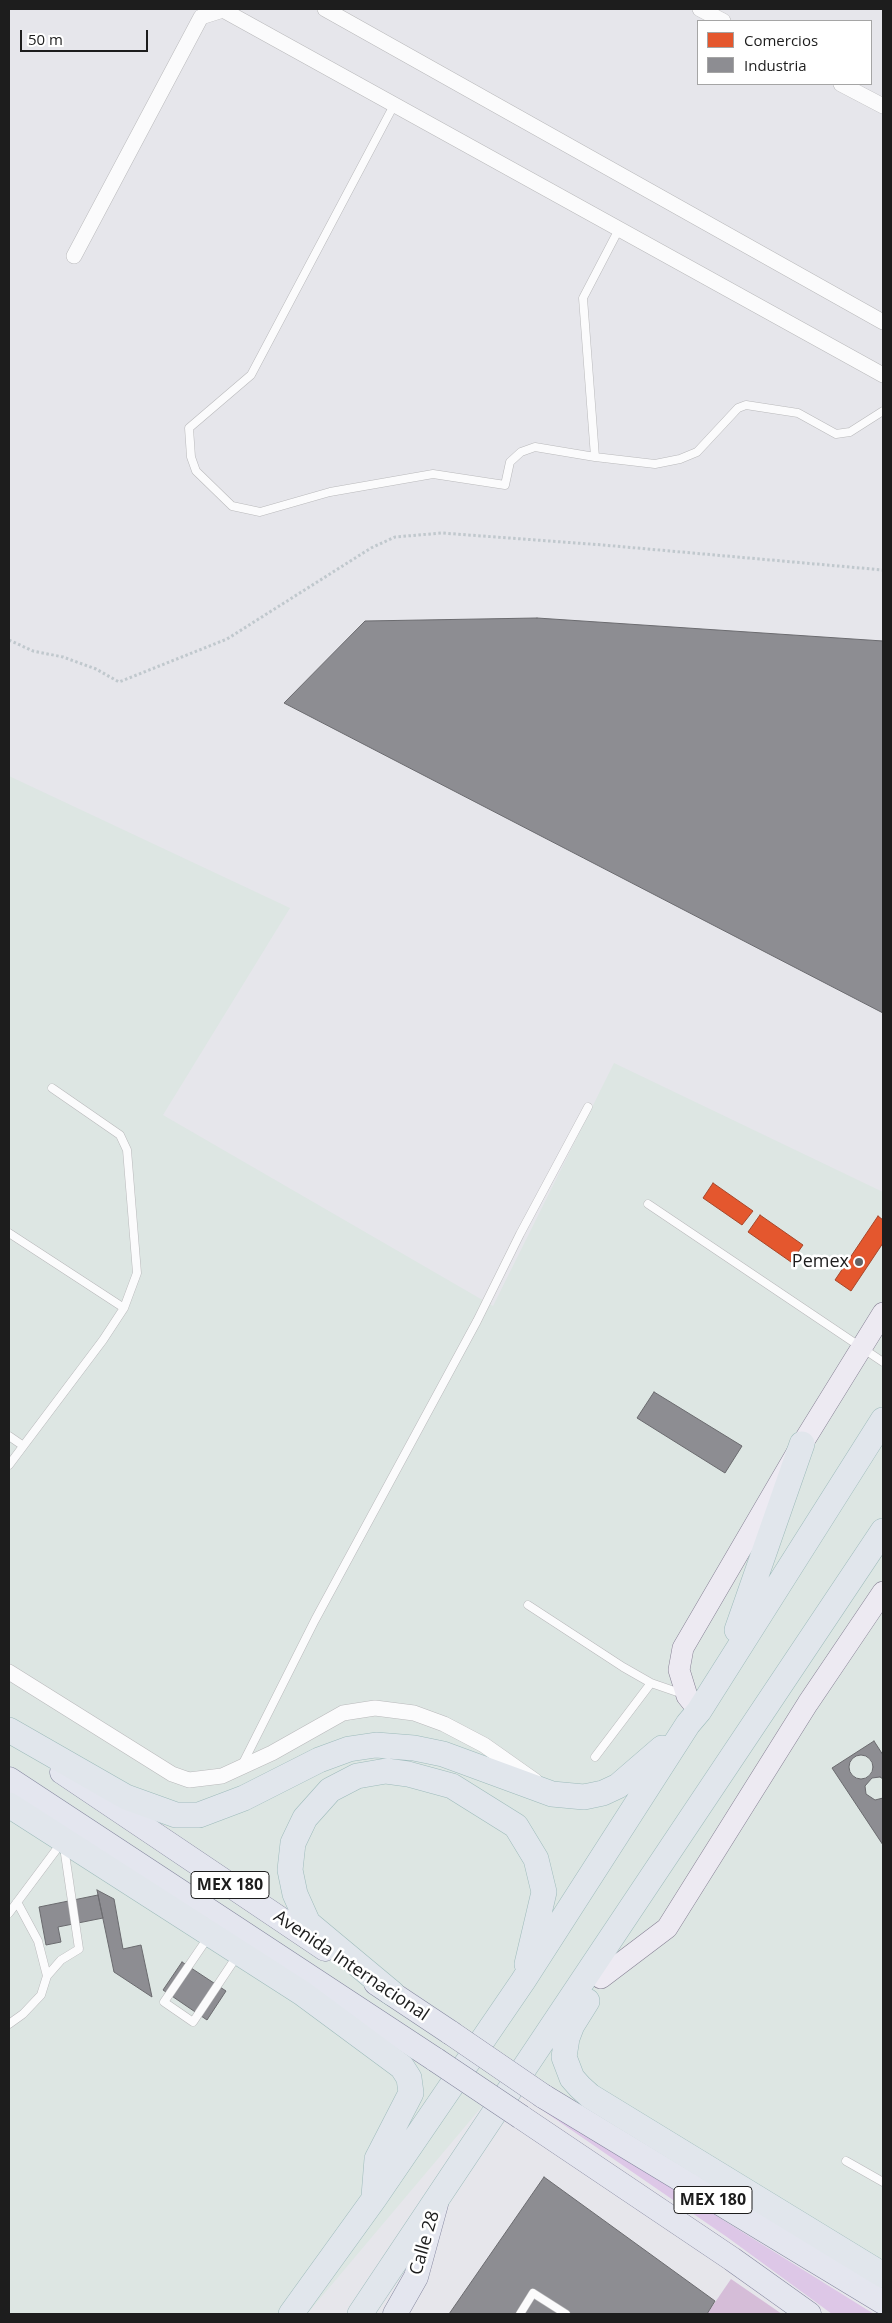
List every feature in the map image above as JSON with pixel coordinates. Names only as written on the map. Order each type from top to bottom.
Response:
[{"type":"highway","points":[[9,1730],[126,1797],[176,1815],[199,1815],[244,1798],[320,1760],[349,1749],[376,1745],[414,1748],[443,1754],[552,1794],[584,1796],[603,1792],[618,1786],[634,1774],[691,1710],[724,1668],[883,1420]]},
{"type":"highway","points":[[724,1668],[802,1444]]},
{"type":"highway","points":[[360,2314],[883,1531]]},
{"type":"highway","points":[[291,2314],[374,2199],[523,1981],[691,1710]]},
{"type":"highway","points":[[392,1993],[308,1923],[295,1894],[290,1870],[293,1843],[305,1818],[330,1790],[358,1776],[386,1771],[408,1774],[452,1786],[516,1826],[536,1859],[544,1892],[523,1981]]},
{"type":"highway","points":[[9,1805],[302,1993],[402,2067],[409,2078],[411,2093],[377,2159],[374,2199]]},
{"type":"highway","points":[[662,1861],[653,1895],[572,2025],[567,2038],[564,2057],[566,2066],[580,2088],[590,2096],[883,2275]]},
{"type":"main road","points":[[691,1710],[679,1670],[684,1648],[802,1444],[883,1312]]},
{"type":"main road","points":[[601,1978],[667,1928],[808,1703],[883,1592]]},
{"type":"main road","name":"Avenida Internacional","points":[[9,1736],[543,2096],[883,2302]]},
{"type":"main road","name":"Avenida Internacional","points":[[9,1779],[436,2060],[732,2259],[809,2314]]},
{"type":"main road","name":"Calle 28","points":[[395,2314],[416,2277],[438,2197]]},
{"type":"street","points":[[325,9],[883,322]]},
{"type":"street","points":[[700,9],[721,20]]},
{"type":"street","points":[[74,256],[201,17],[223,10],[883,375]]},
{"type":"street","points":[[844,85],[883,106]]},
{"type":"street","points":[[9,1672],[172,1774],[189,1780],[222,1776],[272,1753],[343,1713],[375,1708],[414,1713],[457,1730],[511,1762],[552,1794]]},
{"type":"lane","points":[[394,105],[251,375],[189,428],[191,457],[196,471],[232,506],[260,512],[330,492],[433,474],[505,485],[510,462],[521,452],[535,448],[655,464],[680,459],[697,452],[738,408],[746,405],[798,413],[836,434],[850,432],[883,411]]},
{"type":"lane","points":[[595,457],[583,298],[619,229]]},
{"type":"lane","points":[[9,1465],[22,1445],[103,1340],[124,1308],[136,1273],[127,1150],[120,1135],[52,1088]]},
{"type":"lane","points":[[241,1767],[315,1620],[477,1321],[520,1234],[588,1107]]},
{"type":"lane","points":[[648,1204],[883,1362]]},
{"type":"lane","points":[[9,1233],[124,1308]]},
{"type":"lane","points":[[9,1436],[22,1445]]},
{"type":"lane","points":[[528,1605],[623,1667],[651,1682],[691,1710]]},
{"type":"lane","points":[[595,1757],[651,1682]]},
{"type":"lane","points":[[9,1913],[64,1840]]},
{"type":"lane","points":[[9,2024],[23,2014],[41,1995],[47,1976],[61,1960],[79,1949],[64,1840]]},
{"type":"lane","points":[[17,1902],[38,1941],[47,1976]]},
{"type":"lane","points":[[210,1934],[164,2002],[193,2022],[240,1953]]},
{"type":"lane","points":[[846,2161],[883,2182]]},
{"type":"lane","points":[[520,2314],[533,2293],[566,2314]]},
{"type":"path","points":[[9,640],[33,651],[63,656],[96,669],[119,682],[227,639],[372,548],[395,537],[451,534],[603,545],[883,570]]},
{"type":"shaded area","points":[[9,776],[290,908],[163,1115],[493,1306],[614,1063],[883,1192],[883,2303],[512,2071],[307,2314],[9,2314]]},
{"type":"shaded area","points":[[535,2099],[609,2149],[874,2314],[832,2314],[727,2237],[532,2103]]},
{"type":"shaded area","points":[[731,2279],[782,2314],[707,2314]]},
{"type":"building: Comercios","points":[[713,1183],[753,1211],[742,1225],[703,1198]]},
{"type":"building: Comercios","name":"Pemex","points":[[760,1215],[803,1245],[791,1262],[748,1232]]},
{"type":"building: Comercios","name":"Pemex","points":[[878,1216],[883,1220],[883,1243],[851,1291],[835,1280]]},
{"type":"building: Industria","points":[[537,618],[883,641],[883,1013],[284,703],[365,621]]},
{"type":"building: Industria","points":[[654,1392],[742,1446],[725,1473],[637,1418]]},
{"type":"building: Industria","points":[[874,1741],[883,1755],[883,1845],[832,1768]]},
{"type":"building: Industria","points":[[861,1755],[869,1759],[873,1767],[869,1775],[861,1779],[853,1775],[849,1767],[853,1759]]},
{"type":"building: Industria","points":[[880,1777],[883,1779],[883,1798],[875,1800],[866,1794],[865,1786],[872,1778]]},
{"type":"building: Industria","points":[[97,1890],[114,1899],[123,1949],[141,1945],[152,1997],[114,1972]]},
{"type":"building: Industria","points":[[98,1895],[103,1918],[58,1927],[61,1942],[46,1945],[39,1907]]},
{"type":"building: Industria","points":[[182,1962],[226,1991],[207,2020],[163,1990]]},
{"type":"building: Industria","points":[[544,2177],[715,2301],[707,2314],[449,2314]]},
{"type":"place","name":"Pemex","points":[[859,1262]]}]
